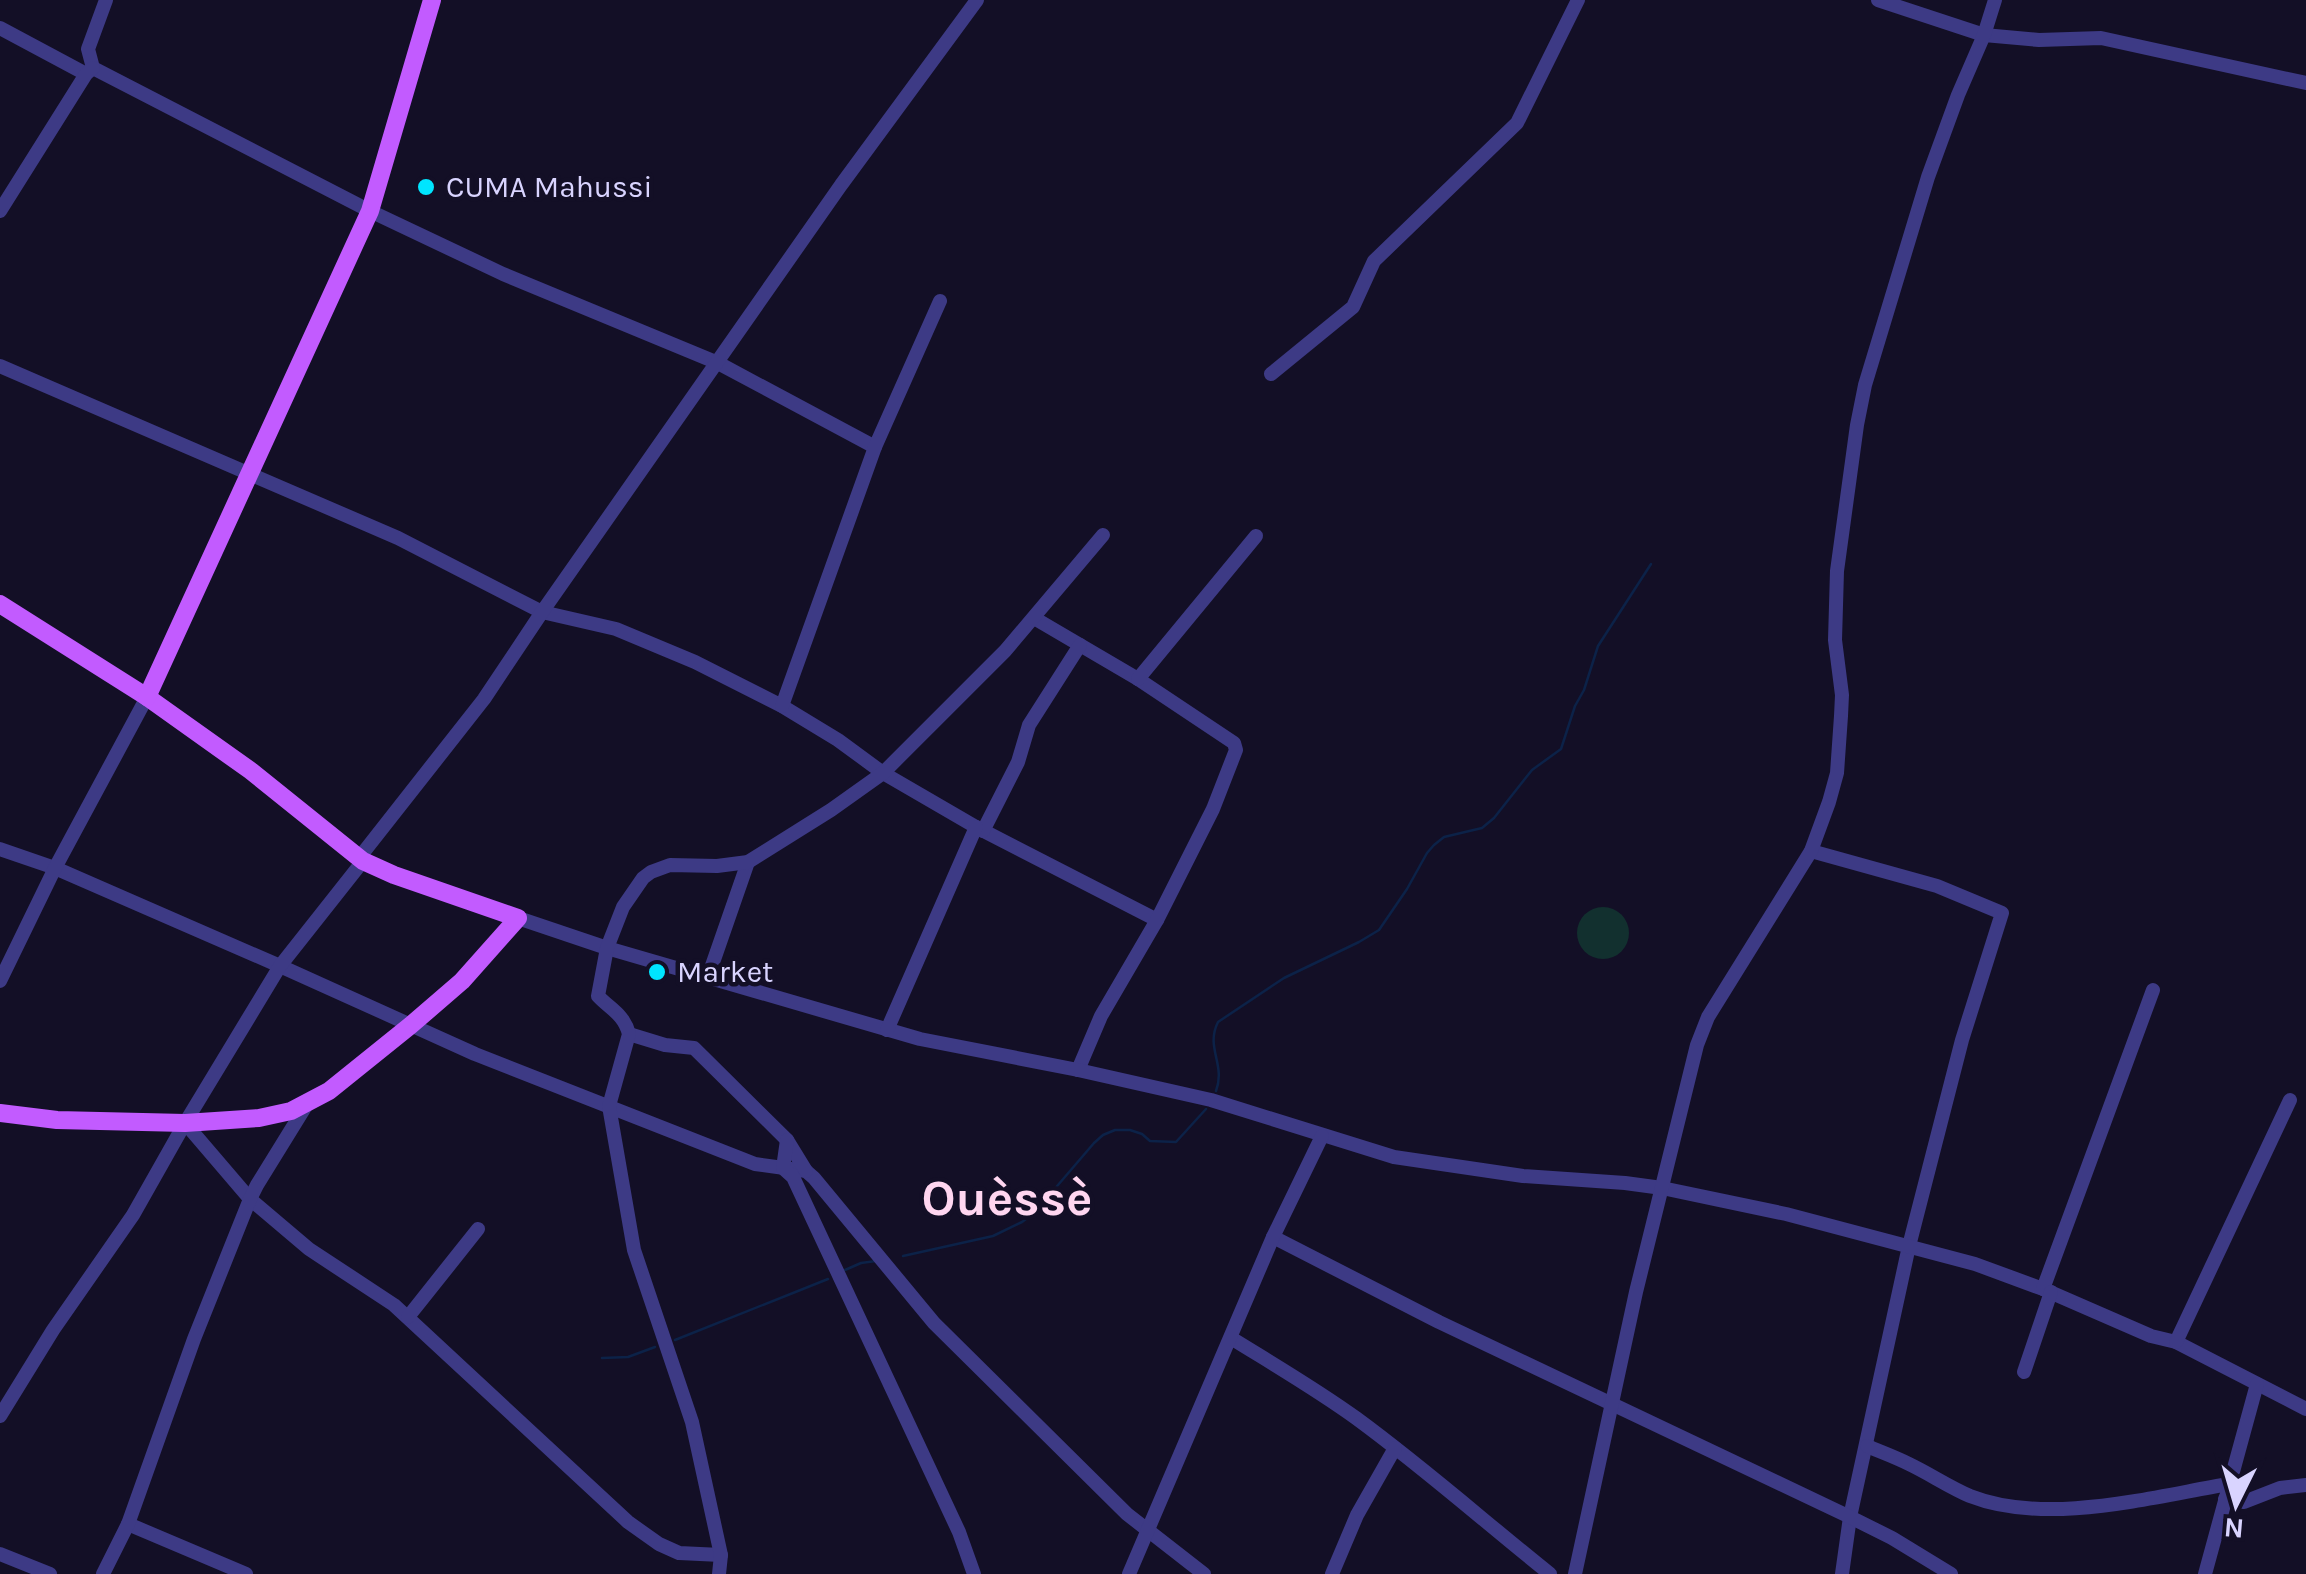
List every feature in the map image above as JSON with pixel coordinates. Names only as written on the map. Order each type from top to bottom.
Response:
[{"type":"main road","points":[[147,697],[370,211],[432,0]]},
{"type":"main road","points":[[0,604],[147,697],[250,771],[361,860],[518,918],[462,981],[329,1091],[307,1104],[274,1116],[185,1122],[75,1121],[0,1113]]},
{"type":"street","points":[[0,211],[90,71],[88,50],[106,0]]},
{"type":"street","points":[[0,1416],[133,1215],[280,966],[484,699],[841,186],[977,0]]},
{"type":"street","points":[[1272,374],[1352,306],[1374,262],[1517,122],[1578,0]]},
{"type":"street","points":[[1878,0],[1984,34],[2039,40],[2101,38],[2306,83]]},
{"type":"street","points":[[1574,1574],[1636,1292],[1702,1030],[1811,851],[1829,802],[1840,741],[1842,695],[1835,640],[1837,572],[1857,426],[1928,177],[1995,0]]},
{"type":"street","points":[[0,28],[520,282],[718,363],[875,446]]},
{"type":"street","points":[[782,706],[875,446],[940,302]]},
{"type":"street","points":[[0,366],[398,538],[542,612],[616,629],[695,662],[782,706],[979,829],[1157,920]]},
{"type":"street","points":[[185,1122],[250,1200],[308,1249],[394,1305],[628,1522],[659,1544],[722,1567],[692,1422],[634,1250],[610,1106],[630,1034],[618,1012],[598,996],[607,948],[622,908],[650,872],[670,865],[748,862],[883,772],[993,663],[1103,535]]},
{"type":"street","points":[[1138,679],[1256,536]]},
{"type":"street","points":[[1034,618],[1138,679],[1236,746],[1213,808],[1157,920],[1101,1016],[1078,1070]]},
{"type":"street","points":[[887,1030],[979,829],[1018,762],[1029,725],[1080,645]]},
{"type":"street","points":[[0,981],[55,868],[147,697]]},
{"type":"street","points":[[0,849],[55,868],[475,1054],[755,1164],[806,1171]]},
{"type":"street","points":[[1811,851],[1937,886],[2002,913],[1962,1040],[1910,1246],[1850,1517],[1842,1574]]},
{"type":"street","points":[[708,977],[748,862]]},
{"type":"street","points":[[518,918],[887,1030],[1210,1100],[1394,1157],[1523,1176],[1662,1188],[1910,1246],[1975,1264],[2151,1336],[2176,1342],[2306,1410]]},
{"type":"street","points":[[2024,1372],[2047,1291],[2152,990]]},
{"type":"street","points":[[630,1034],[664,1045],[694,1048],[788,1140],[806,1171],[934,1323],[1126,1514],[1204,1574]]},
{"type":"street","points":[[2176,1342],[2290,1100]]},
{"type":"street","points":[[103,1574],[128,1524],[194,1339],[256,1185],[307,1104]]},
{"type":"street","points":[[1129,1574],[1273,1237],[1322,1136]]},
{"type":"street","points":[[784,1168],[788,1140]]},
{"type":"street","points":[[784,1168],[793,1177],[959,1532],[974,1574]]},
{"type":"street","points":[[408,1317],[478,1229]]},
{"type":"street","points":[[1273,1237],[1439,1322],[1850,1517],[1951,1574]]},
{"type":"street","points":[[1232,1338],[1316,1390],[1395,1448],[1550,1574]]},
{"type":"street","points":[[2206,1574],[2258,1384]]},
{"type":"street","points":[[1866,1446],[1971,1496],[2013,1506],[2100,1505],[2227,1492],[2244,1502],[2280,1488],[2306,1486]]},
{"type":"street","points":[[1332,1574],[1358,1515],[1395,1448]]},
{"type":"street","points":[[128,1524],[246,1574]]},
{"type":"street","points":[[0,1554],[50,1574]]},
{"type":"green space","points":[[1603,907],[1621,915],[1629,933],[1621,951],[1603,959],[1585,951],[1577,933],[1585,915]]},
{"type":"waterway","points":[[1216,1091],[1219,1072],[1214,1040],[1218,1022],[1284,978],[1379,930],[1434,845],[1444,837],[1482,828],[1532,770],[1561,749],[1598,646],[1651,564]]},
{"type":"waterway","points":[[903,1256],[993,1236],[1022,1222],[1103,1135],[1130,1130],[1150,1141],[1176,1142],[1206,1109]]},
{"type":"waterway","points":[[845,1270],[876,1261]]},
{"type":"waterway","points":[[675,1340],[828,1279]]},
{"type":"waterway","points":[[602,1358],[628,1357],[655,1347]]},
{"type":"place","name":"CUMA Mahussi","points":[[426,187]]},
{"type":"place","name":"Market","points":[[657,972]]},
{"type":"district","name":"Ouèssè","points":[[1007,1198]]}]
